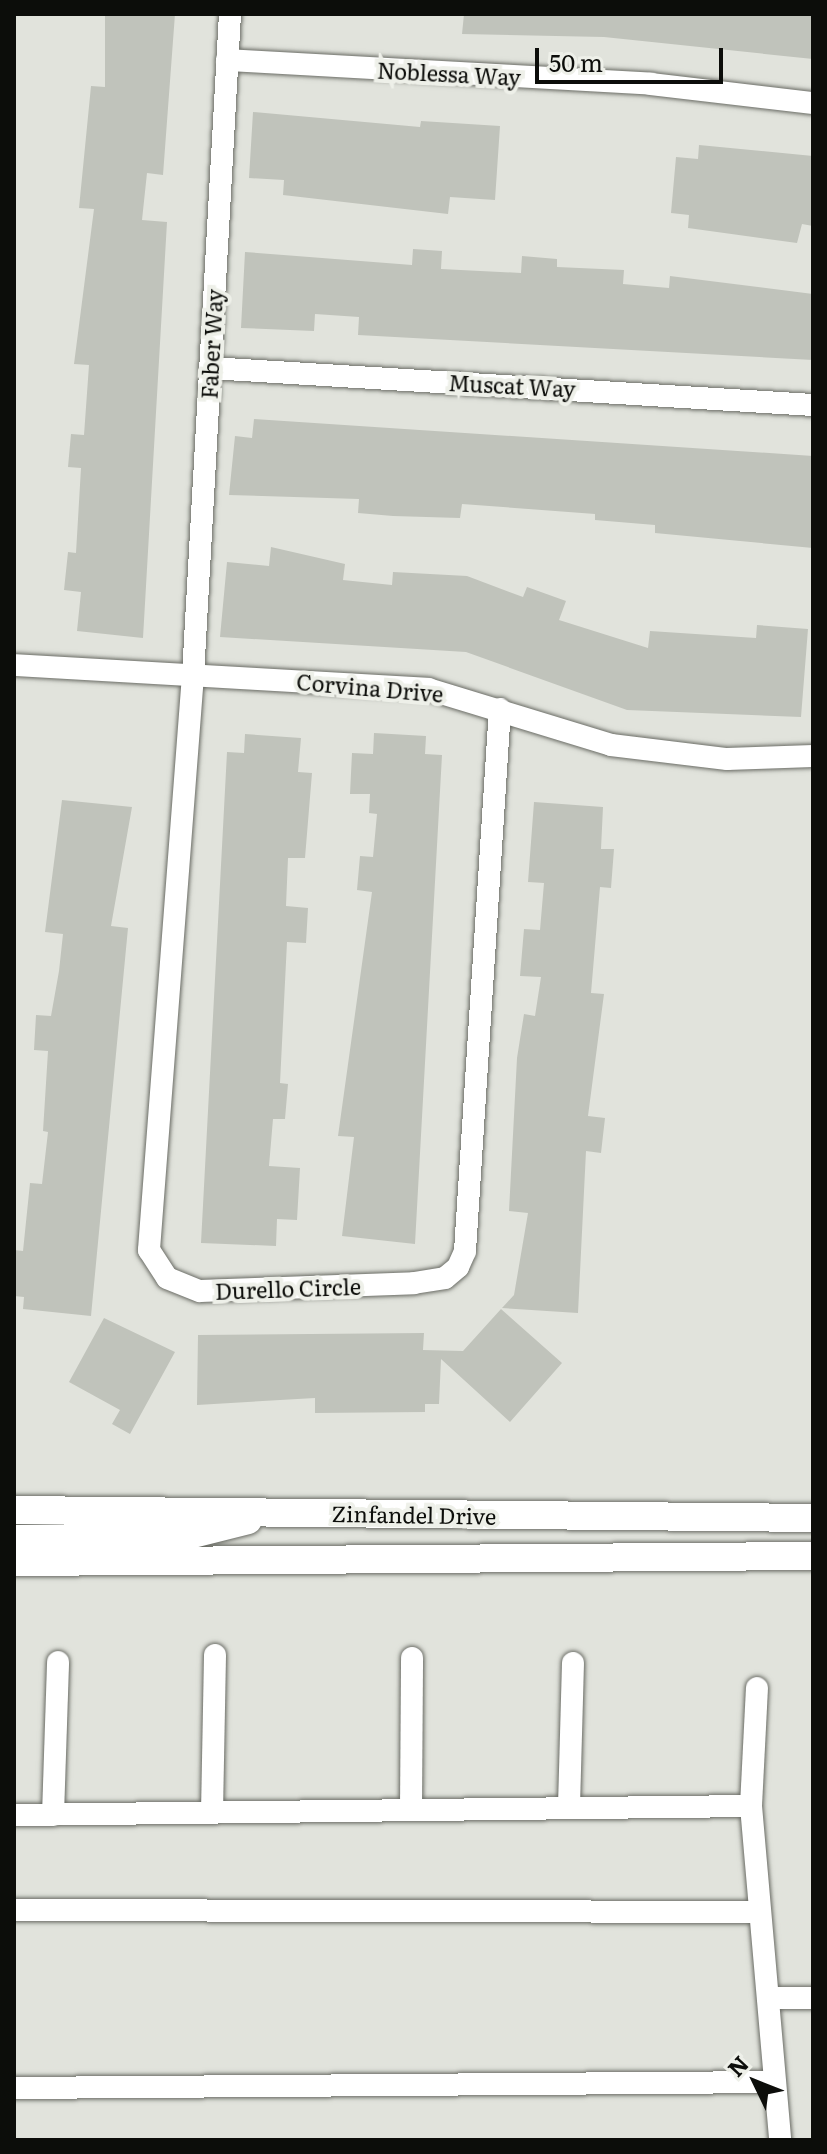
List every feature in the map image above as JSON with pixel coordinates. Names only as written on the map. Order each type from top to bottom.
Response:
[{"type":"street","name":"Faber Way","points":[[193,675],[230,14]]},
{"type":"street","name":"Noblessa Way","points":[[227,60],[651,84],[813,103]]},
{"type":"street","name":"Muscat Way","points":[[210,368],[813,405]]},
{"type":"street","name":"Corvina Drive","points":[[14,665],[428,689],[611,745],[680,756],[813,756]]},
{"type":"street","name":"Durello Circle","points":[[193,675],[149,1250],[167,1278],[200,1291],[427,1283],[458,1267],[465,1251],[500,709]]},
{"type":"street","name":"Zinfandel Drive","points":[[14,1510],[813,1518]]},
{"type":"street","points":[[14,1539],[181,1537],[276,1512]]},
{"type":"street","name":"Zinfandel Drive","points":[[14,1562],[813,1556]]},
{"type":"street","points":[[212,1812],[215,1655]]},
{"type":"street","points":[[411,1809],[412,1658]]},
{"type":"street","points":[[53,1815],[58,1662]]},
{"type":"street","points":[[569,1806],[573,1663]]},
{"type":"street","points":[[757,1688],[751,1806],[772,2082],[780,2140]]},
{"type":"street","points":[[14,1815],[751,1806]]},
{"type":"street","points":[[14,1910],[758,1912]]},
{"type":"street","points":[[768,1998],[813,1998]]},
{"type":"street","points":[[14,2088],[772,2082]]},
{"type":"building","points":[[105,14],[175,14],[163,175],[147,173],[142,220],[167,222],[143,638],[77,631],[81,592],[64,590],[68,552],[76,553],[81,468],[68,467],[71,434],[84,435],[89,365],[74,364],[94,209],[79,208],[91,86],[105,87]]},
{"type":"building","points":[[464,14],[813,14],[813,59],[604,37],[462,34]]},
{"type":"building","points":[[253,112],[420,127],[421,121],[500,126],[495,200],[450,197],[448,214],[283,195],[284,180],[249,178]]},
{"type":"building","points":[[699,145],[813,156],[813,226],[802,224],[797,243],[688,228],[689,215],[671,213],[676,157],[698,159]]},
{"type":"building","points":[[413,249],[442,251],[441,269],[521,273],[522,256],[557,259],[557,267],[624,270],[623,284],[669,288],[670,276],[813,294],[813,360],[358,335],[359,317],[315,314],[314,331],[241,328],[245,252],[412,265]]},
{"type":"building","points":[[254,419],[813,456],[813,548],[655,533],[655,525],[595,520],[595,514],[462,504],[460,518],[393,516],[358,513],[359,499],[229,495],[235,436],[252,438]]},
{"type":"building","points":[[271,547],[345,564],[343,580],[392,585],[393,572],[467,576],[523,597],[527,587],[566,601],[559,620],[648,648],[650,631],[756,638],[757,625],[808,629],[801,717],[627,710],[466,652],[220,637],[227,562],[269,566]]},
{"type":"building","points":[[374,733],[426,736],[425,754],[442,755],[415,1244],[342,1236],[354,1137],[338,1136],[372,892],[357,890],[360,856],[373,857],[377,814],[369,813],[370,794],[350,794],[352,753],[373,754]]},
{"type":"building","points":[[245,734],[301,738],[298,772],[312,773],[305,858],[288,858],[286,906],[308,908],[306,943],[287,942],[280,1083],[288,1084],[285,1119],[273,1119],[269,1166],[300,1168],[297,1220],[277,1219],[276,1246],[201,1243],[227,752],[244,753]]},
{"type":"building","points":[[62,800],[132,807],[111,926],[128,928],[91,1316],[23,1309],[24,1297],[14,1296],[14,1250],[23,1251],[30,1183],[42,1184],[48,1132],[43,1131],[48,1051],[34,1050],[36,1015],[51,1016],[59,971],[63,934],[45,932]]},
{"type":"building","points":[[534,802],[603,807],[601,849],[614,849],[611,888],[600,887],[591,993],[604,994],[588,1116],[605,1118],[601,1153],[586,1151],[578,1313],[502,1308],[514,1295],[528,1213],[509,1211],[517,1058],[524,1014],[535,1016],[541,977],[520,976],[524,929],[540,930],[544,883],[528,882]]},
{"type":"building","points":[[501,1309],[562,1363],[510,1422],[441,1359],[439,1404],[425,1404],[425,1412],[315,1413],[315,1398],[197,1405],[198,1335],[424,1333],[423,1350],[463,1351]]},
{"type":"building","points":[[104,1318],[175,1352],[130,1434],[112,1424],[120,1410],[69,1382]]}]
